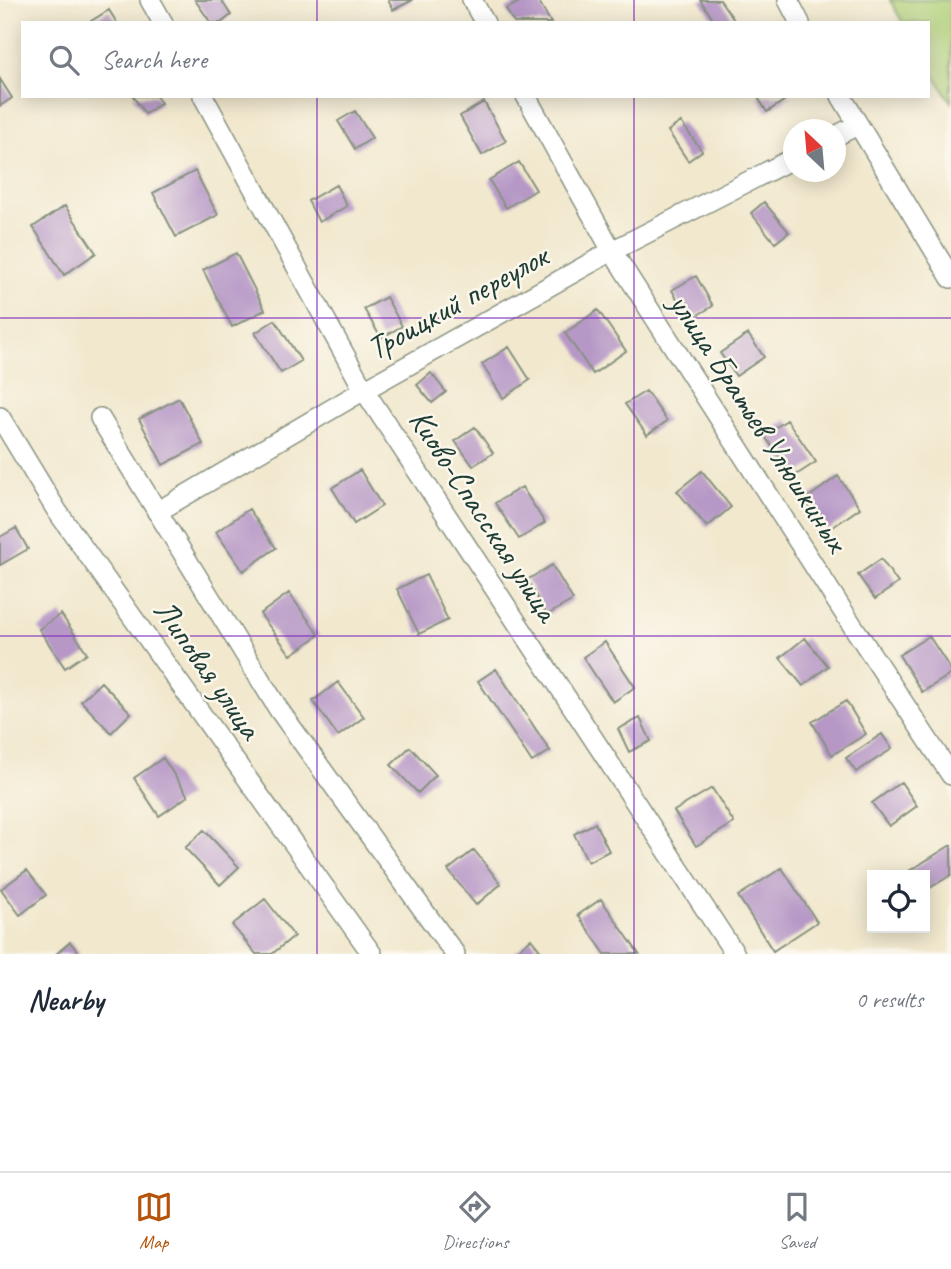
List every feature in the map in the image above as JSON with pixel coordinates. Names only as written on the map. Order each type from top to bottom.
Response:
[{"type":"street","points":[[150,0],[162,21]]},
{"type":"street","points":[[472,0],[484,21]]},
{"type":"street","points":[[788,0],[799,21]]},
{"type":"street","name":"Киово-Спасская улица","points":[[204,98],[364,390],[735,954]]},
{"type":"street","name":"улица Братьев Улюшкиных","points":[[527,98],[612,251],[951,775]]},
{"type":"street","points":[[842,98],[951,278]]},
{"type":"street","points":[[846,130],[857,125]]},
{"type":"street","name":"Троицкий переулок","points":[[156,512],[364,390],[612,251],[783,163]]},
{"type":"street","name":"Липовая улица","points":[[0,417],[57,511],[372,954]]},
{"type":"street","points":[[100,418],[279,710],[455,954]]},
{"type":"green space","points":[[890,0],[951,0],[951,102],[930,68],[930,21],[902,21]]},
{"type":"building","points":[[195,0],[221,0],[231,15],[224,21],[210,21]]},
{"type":"building","points":[[388,0],[413,0],[393,10]]},
{"type":"building","points":[[523,0],[538,0],[550,21],[513,21],[506,9]]},
{"type":"building","points":[[700,0],[720,0],[735,21],[715,21]]},
{"type":"building","points":[[109,10],[116,21],[91,21]]},
{"type":"building","points":[[0,79],[12,98],[0,106]]},
{"type":"building","points":[[134,98],[157,98],[161,103],[145,114]]},
{"type":"building","points":[[758,98],[788,98],[767,112]]},
{"type":"building","points":[[484,102],[506,141],[482,155],[460,116]]},
{"type":"building","points":[[355,111],[372,138],[355,149],[338,121]]},
{"type":"building","points":[[681,122],[702,151],[688,161],[668,131]]},
{"type":"building","points":[[519,162],[536,190],[506,208],[489,180]]},
{"type":"building","points":[[195,171],[218,215],[176,237],[153,193]]},
{"type":"building","points":[[336,185],[347,206],[319,222],[308,201]]},
{"type":"building","points":[[764,202],[789,232],[775,243],[751,213]]},
{"type":"building","points":[[65,206],[96,253],[64,275],[33,227]]},
{"type":"building","points":[[236,253],[265,310],[232,327],[203,270]]},
{"type":"building","points":[[696,276],[713,306],[689,320],[672,290]]},
{"type":"building","points":[[386,297],[402,326],[381,338],[364,309]]},
{"type":"building","points":[[598,310],[626,351],[593,374],[565,333]]},
{"type":"building","points":[[275,320],[301,361],[281,373],[255,333]]},
{"type":"building","points":[[748,334],[764,357],[736,376],[720,353]]},
{"type":"building","points":[[509,347],[530,380],[503,398],[482,364]]},
{"type":"building","points":[[431,373],[446,392],[432,403],[417,385]]},
{"type":"building","points":[[646,391],[667,421],[647,435],[625,404]]},
{"type":"building","points":[[179,398],[203,444],[163,465],[139,419]]},
{"type":"building","points":[[787,420],[816,462],[793,477],[764,435]]},
{"type":"building","points":[[475,427],[493,453],[473,466],[455,441]]},
{"type":"building","points":[[360,470],[382,506],[354,524],[332,488]]},
{"type":"building","points":[[702,471],[731,507],[707,527],[677,491]]},
{"type":"building","points":[[838,476],[860,508],[827,531],[805,500]]},
{"type":"building","points":[[522,487],[545,523],[519,539],[495,503]]},
{"type":"building","points":[[249,509],[276,548],[243,571],[216,532]]},
{"type":"building","points":[[16,528],[28,549],[0,565],[0,537]]},
{"type":"building","points":[[881,559],[898,583],[875,599],[858,575]]},
{"type":"building","points":[[552,565],[573,600],[547,615],[527,580]]},
{"type":"building","points":[[426,575],[448,620],[419,634],[397,589]]},
{"type":"building","points":[[289,593],[319,635],[291,655],[260,614]]},
{"type":"building","points":[[61,614],[87,653],[65,668],[39,629]]},
{"type":"building","points":[[929,636],[951,674],[922,692],[899,655]]},
{"type":"building","points":[[805,638],[828,666],[803,686],[780,658]]},
{"type":"building","points":[[605,642],[635,687],[613,702],[583,657]]},
{"type":"building","points":[[496,669],[550,751],[532,762],[478,681]]},
{"type":"building","points":[[101,682],[131,713],[111,733],[81,701]]},
{"type":"building","points":[[338,682],[364,717],[338,736],[313,701]]},
{"type":"building","points":[[846,701],[866,734],[832,755],[812,722]]},
{"type":"building","points":[[640,718],[651,741],[629,752],[618,729]]},
{"type":"building","points":[[882,734],[892,749],[856,772],[846,758]]},
{"type":"building","points":[[410,747],[436,775],[418,793],[391,765]]},
{"type":"building","points":[[163,758],[188,796],[159,816],[134,778]]},
{"type":"building","points":[[901,782],[917,806],[889,826],[872,803]]},
{"type":"building","points":[[712,788],[734,823],[696,846],[674,811]]},
{"type":"building","points":[[595,823],[609,851],[588,862],[574,834]]},
{"type":"building","points":[[204,830],[239,867],[220,885],[185,848]]},
{"type":"building","points":[[951,845],[951,875],[930,888],[930,870],[911,870]]},
{"type":"building","points":[[474,850],[501,884],[476,905],[448,870]]},
{"type":"building","points":[[782,868],[817,922],[773,951],[738,896]]},
{"type":"building","points":[[27,870],[46,895],[20,915],[1,889]]},
{"type":"building","points":[[265,899],[294,936],[272,954],[256,954],[232,925]]},
{"type":"building","points":[[601,899],[639,954],[605,954],[578,915]]},
{"type":"building","points":[[531,939],[543,954],[513,954]]},
{"type":"building","points":[[70,942],[80,954],[56,954]]}]
